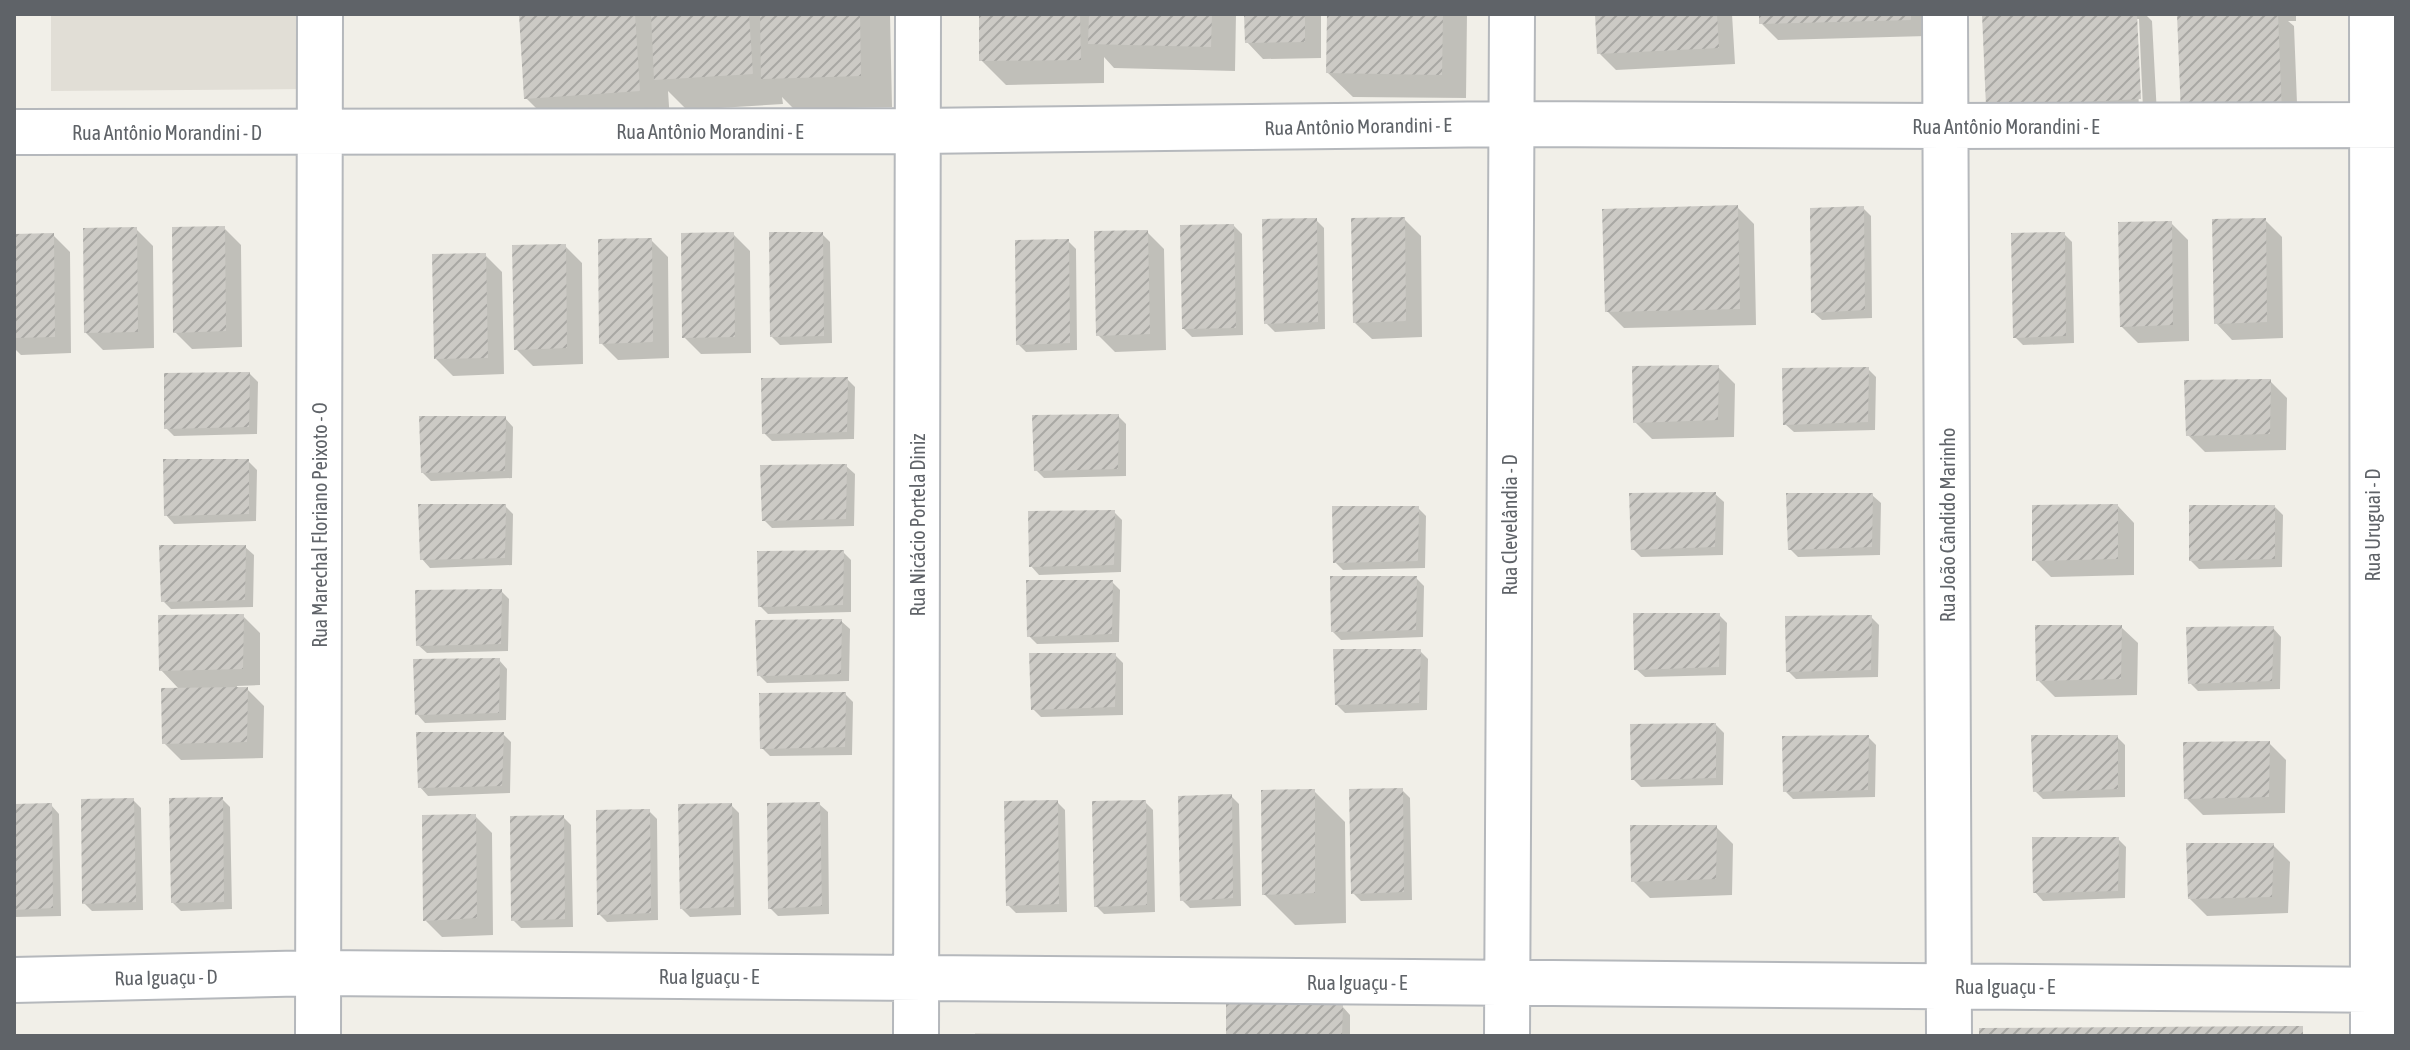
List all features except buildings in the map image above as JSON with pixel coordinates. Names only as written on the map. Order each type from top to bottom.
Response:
[{"type":"street","name":"Rua Marechal Floriano Peixoto - O","points":[[318,1036],[320,14]]},
{"type":"street","name":"Rua Nicácio Portela Diniz","points":[[916,1036],[918,14]]},
{"type":"street","name":"Rua Clevelândia - D","points":[[1507,1036],[1512,14]]},
{"type":"street","name":"Rua João Cândido Marinho","points":[[1945,14],[1949,1036]]},
{"type":"street","name":"Rua Uruguai - D","points":[[2372,14],[2383,125],[2384,990],[2373,1036]]},
{"type":"street","name":"Rua Antônio Morandini - E","points":[[320,131],[918,131],[1512,124],[2383,125]]},
{"type":"street","name":"Rua Antônio Morandini - D","points":[[14,132],[320,131]]},
{"type":"street","name":"Rua Iguaçu - E","points":[[318,973],[2384,990]]},
{"type":"street","name":"Rua Iguaçu - D","points":[[14,980],[318,973]]},
{"type":"shaded area","points":[[51,14],[305,14],[305,89],[51,91]]},
{"type":"shaded area","points":[[975,1033],[1448,1035],[975,1036]]}]
